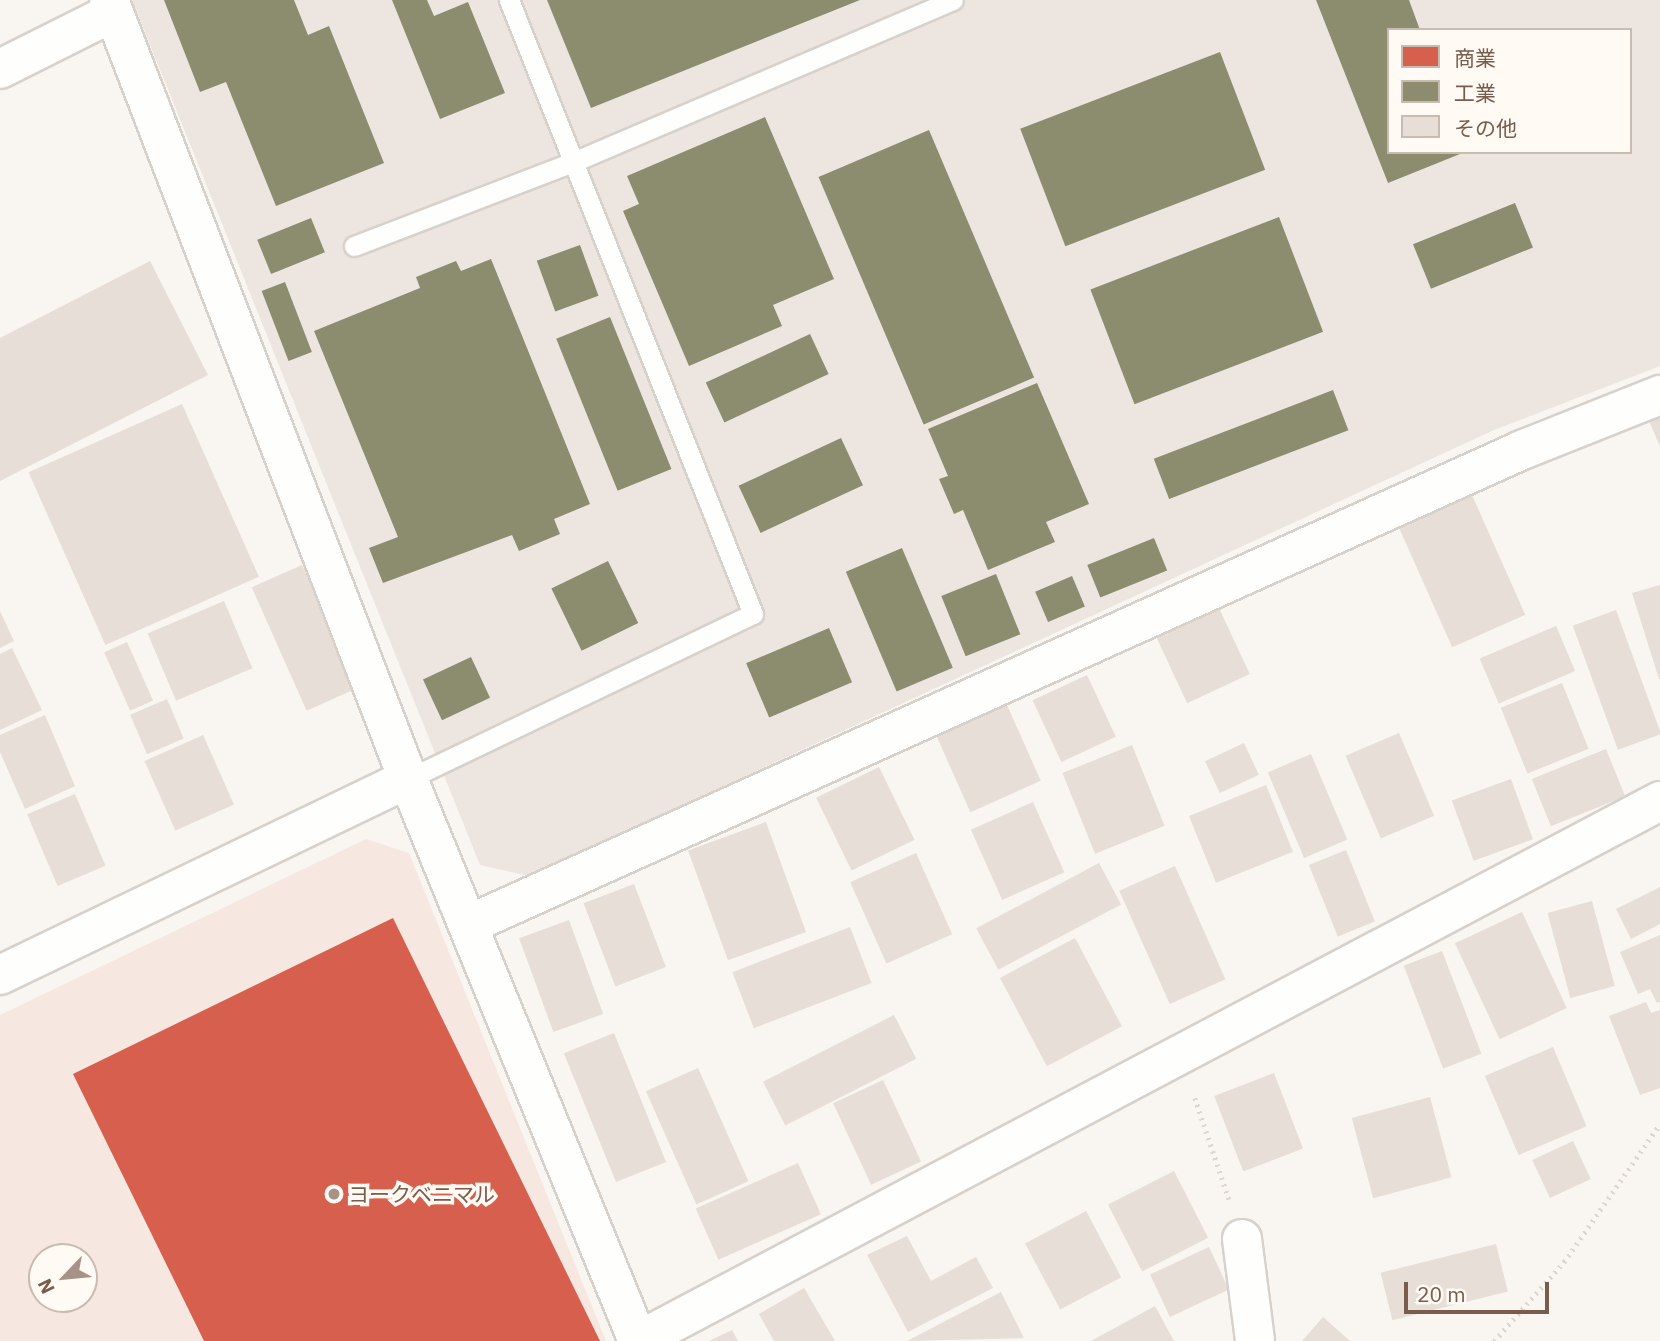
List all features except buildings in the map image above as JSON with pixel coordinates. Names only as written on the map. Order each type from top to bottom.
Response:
[{"type":"street","points":[[0,69],[112,6],[408,779],[472,923],[638,1341],[1181,1057],[1660,801]]},
{"type":"street","points":[[472,923],[1522,450],[1660,395]]},
{"type":"street","points":[[0,975],[408,779]]},
{"type":"street","points":[[1242,1239],[1255,1341]]},
{"type":"lane","points":[[408,779],[753,614],[509,0]]},
{"type":"lane","points":[[354,247],[573,162],[953,0]]},
{"type":"path","points":[[1181,1057],[1242,1239]]},
{"type":"path","points":[[1494,1341],[1564,1262],[1660,1124]]},
{"type":"shaded area","points":[[132,0],[1660,0],[1660,366],[1494,430],[529,876],[480,865]]},
{"type":"shaded area","points":[[366,839],[409,853],[606,1341],[0,1341],[0,1015]]},
{"type":"place","name":"ヨークベニマル","points":[[334,1194]]}]
